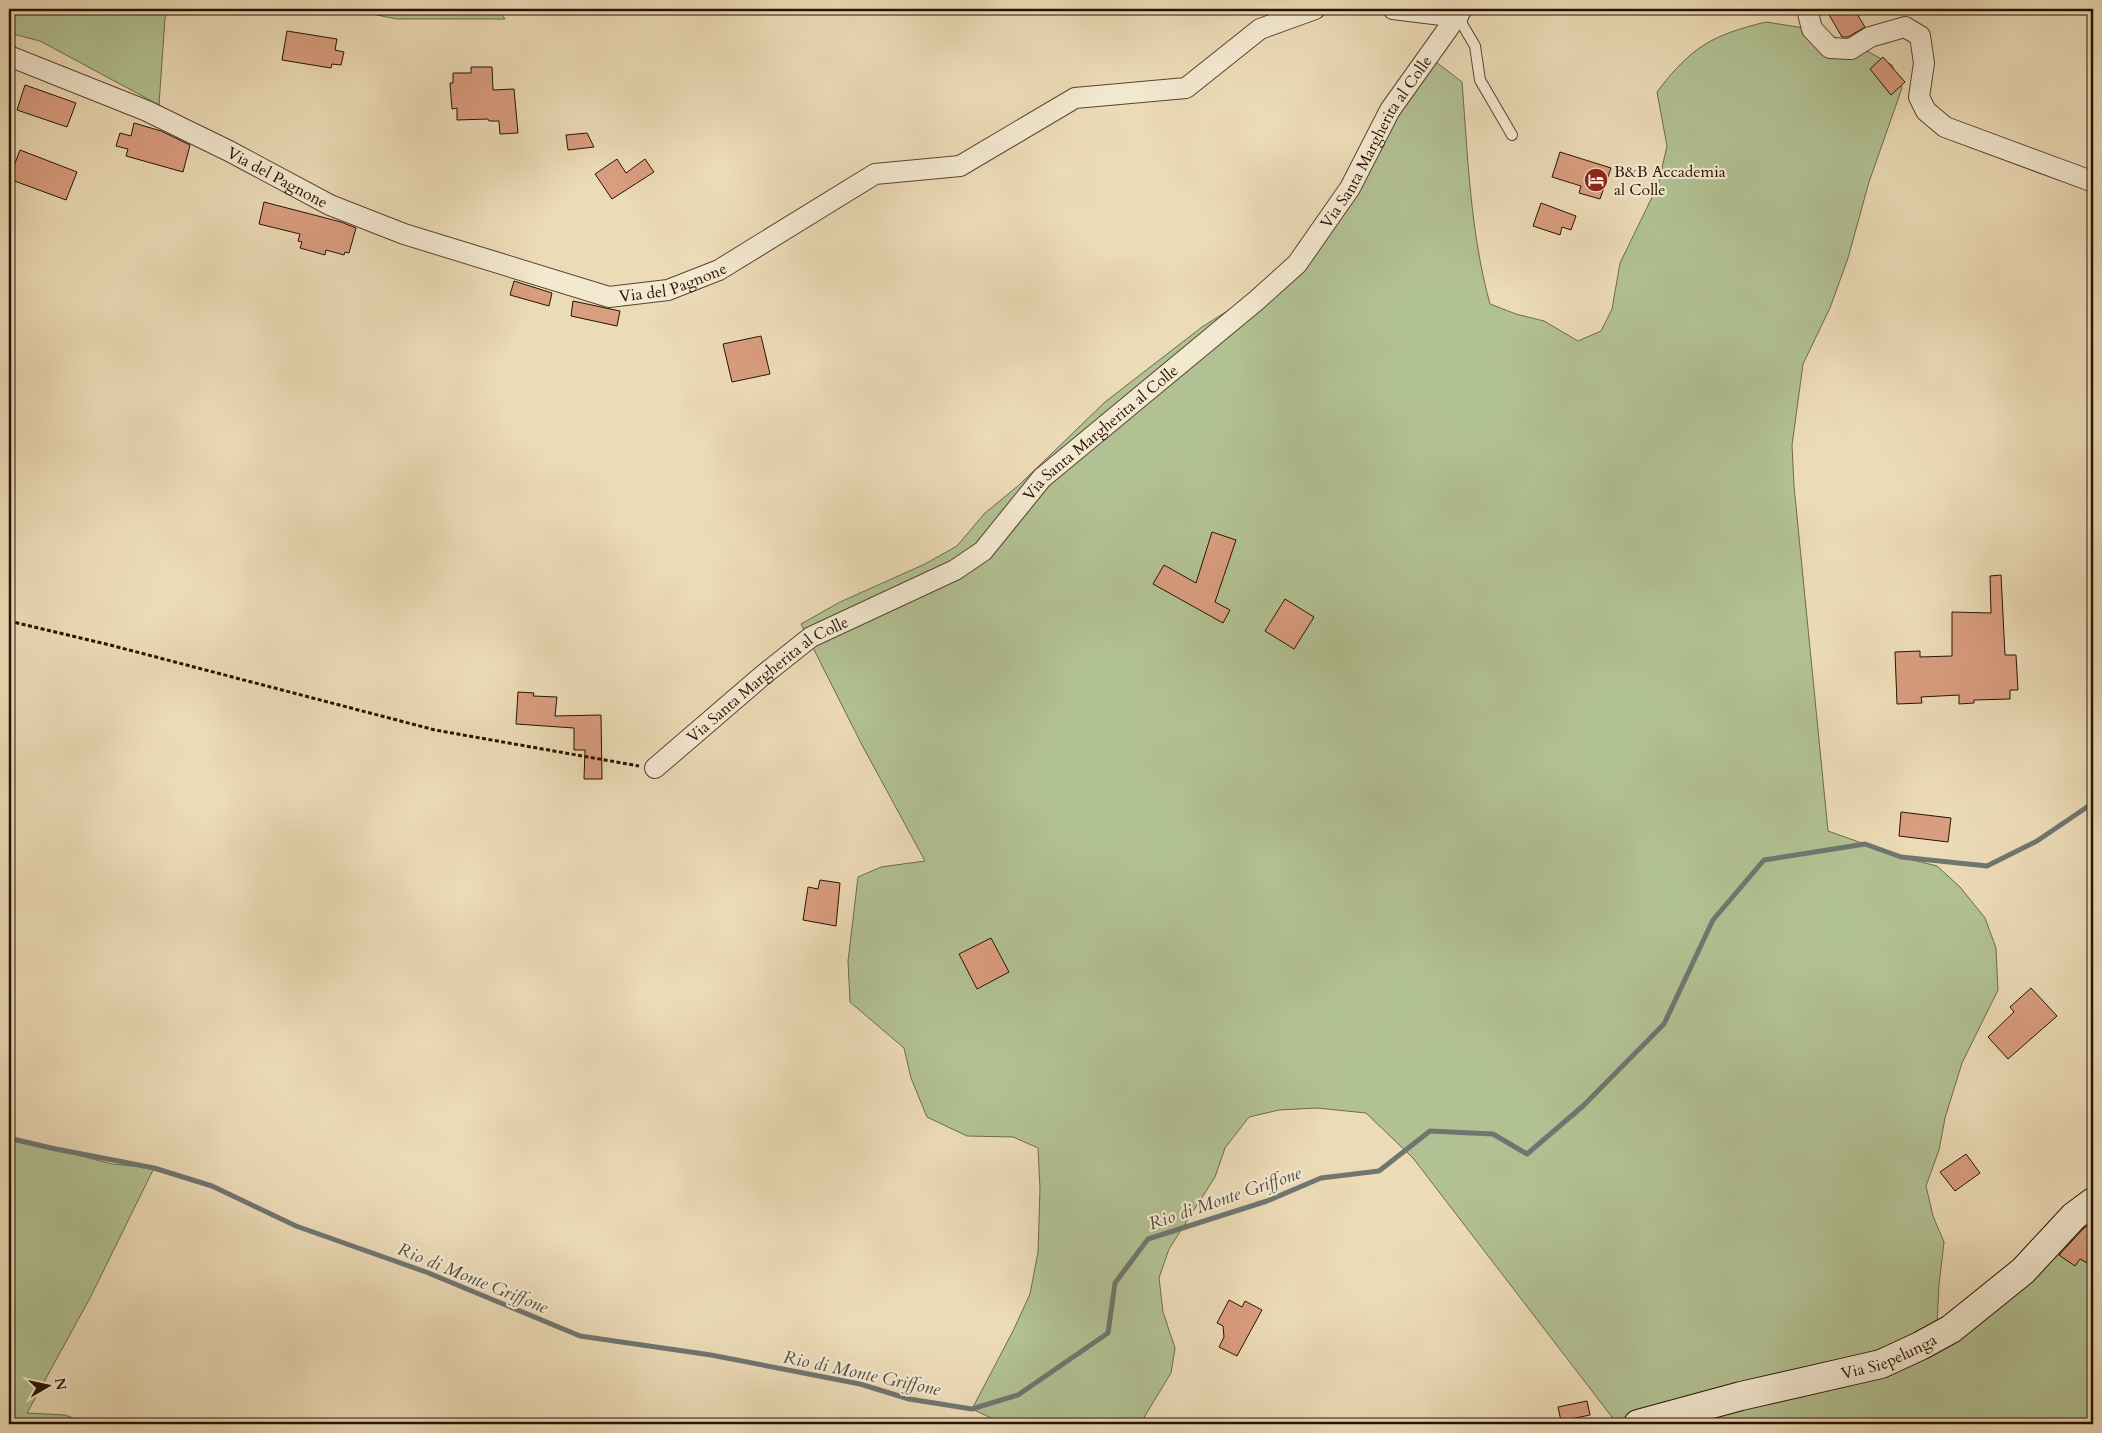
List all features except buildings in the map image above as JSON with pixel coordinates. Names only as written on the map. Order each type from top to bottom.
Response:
[{"type":"street","name":"Via del Pagnone","points":[[9,56],[147,111],[229,151],[330,205],[404,234],[609,297],[668,290],[719,270],[875,174],[960,166],[1075,98],[1186,88],[1260,29],[1315,9]]},
{"type":"street","points":[[1393,9],[1460,13]]},
{"type":"street","points":[[1807,9],[1812,29],[1830,48],[1851,49],[1870,37],[1905,27],[1912,31],[1920,36],[1924,63],[1919,97],[1926,111],[1945,127],[2091,181],[2093,179]]},
{"type":"street","name":"Via Santa Margherita al Colle","points":[[654,768],[811,637],[954,570],[982,551],[1042,478],[1257,300],[1297,264],[1350,188],[1390,110],[1460,13]]},
{"type":"street","name":"Via Siepelunga","points":[[1638,1424],[1741,1396],[1881,1364],[1920,1346],[1951,1329],[2023,1271],[2074,1216],[2093,1202]]},
{"type":"lane","points":[[1460,13],[1475,46],[1480,80],[1512,135]]},
{"type":"path","points":[[9,621],[110,645],[435,730],[654,768]]},
{"type":"green space","points":[[9,9],[169,9],[165,18],[159,105],[40,41],[9,33]]},
{"type":"green space","points":[[346,9],[498,9],[505,19],[397,19]]},
{"type":"green space","points":[[1766,22],[1804,28],[1829,35],[1862,48],[1892,65],[1902,88],[1869,182],[1848,258],[1830,308],[1803,364],[1792,445],[1794,486],[1828,831],[1901,857],[1937,866],[1960,887],[1985,918],[1996,948],[1998,990],[1962,1063],[1945,1118],[1939,1150],[1926,1186],[1933,1216],[1944,1242],[1937,1324],[1877,1350],[1615,1421],[1413,1158],[1366,1113],[1317,1108],[1279,1110],[1249,1117],[1225,1148],[1215,1177],[1169,1249],[1159,1278],[1163,1312],[1175,1348],[1171,1373],[1140,1424],[1004,1424],[972,1409],[1030,1294],[1038,1252],[1040,1189],[1038,1148],[1013,1137],[967,1136],[927,1117],[911,1078],[904,1048],[850,1002],[848,961],[858,877],[881,867],[925,861],[862,745],[801,624],[840,602],[925,564],[957,546],[984,514],[1019,485],[1105,402],[1202,327],[1298,263],[1423,52],[1462,82],[1474,221],[1483,277],[1490,304],[1516,314],[1544,321],[1578,341],[1601,331],[1612,309],[1620,263],[1658,185],[1667,146],[1657,92],[1681,64],[1704,45],[1731,32]]},
{"type":"green space","points":[[9,1141],[51,1148],[112,1164],[154,1168],[90,1298],[27,1413],[65,1415],[89,1424],[9,1424]]},
{"type":"green space","points":[[2093,1213],[2093,1424],[1685,1424],[1889,1371]]},
{"type":"waterway","name":"Rio di Monte Griffone","points":[[9,1138],[154,1168],[212,1186],[296,1226],[426,1272],[580,1336],[711,1355],[860,1384],[909,1399],[972,1409],[1018,1395],[1108,1333],[1115,1283],[1148,1239],[1267,1201],[1321,1178],[1379,1171],[1430,1131],[1493,1134],[1527,1154],[1583,1106],[1664,1024],[1713,920],[1764,860],[1865,844],[1901,857],[1987,866],[2037,841],[2093,803]]},
{"type":"place","name":"B&B Accademia al Colle","points":[[1596,180]]}]
